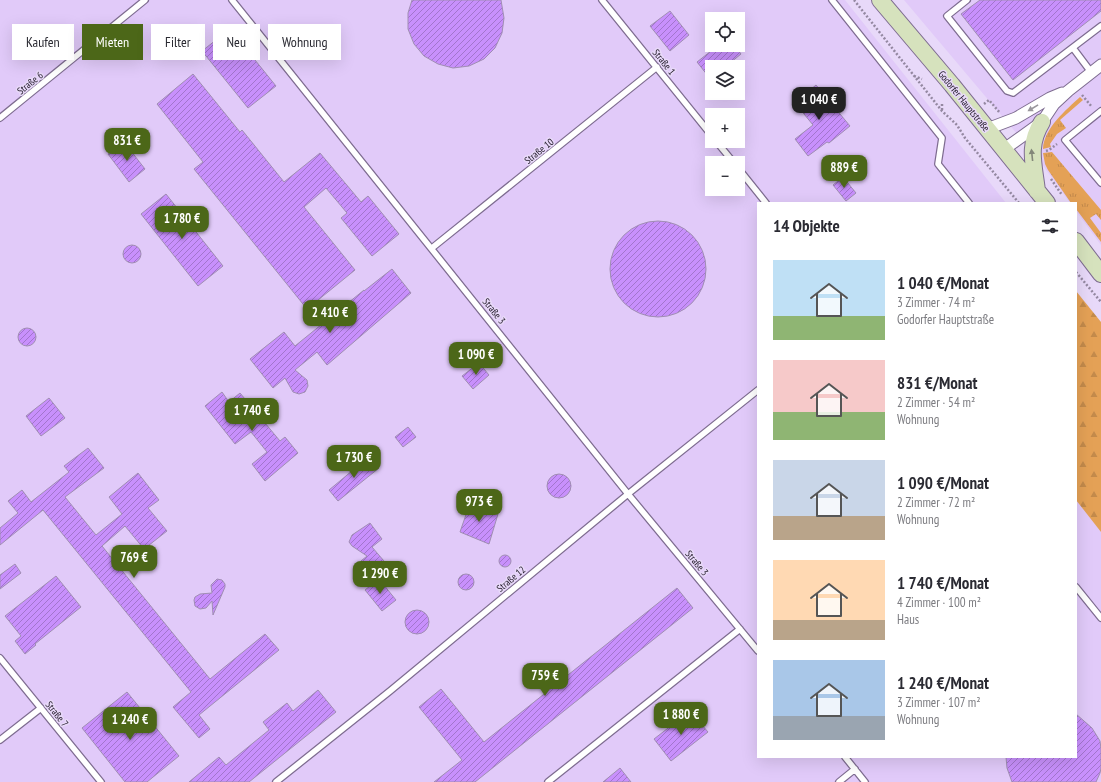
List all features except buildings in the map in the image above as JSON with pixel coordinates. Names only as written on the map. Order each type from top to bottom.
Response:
[{"type":"main road","name":"Godorfer Hauptstraße","points":[[880,0],[1042,197]]},
{"type":"main road","points":[[1042,122],[1036,132],[1031,150],[1042,197]]},
{"type":"main road","points":[[1077,242],[1101,274]]},
{"type":"street","points":[[1004,150],[1042,122],[1054,104],[1101,65]]},
{"type":"street","points":[[987,129],[1016,118],[1050,98],[1068,91]]},
{"type":"lane","name":"Straße 6","points":[[0,118],[145,0]]},
{"type":"lane","name":"Straße 3","points":[[232,0],[628,494],[757,650]]},
{"type":"lane","name":"Straße 1","points":[[602,0],[705,127]]},
{"type":"lane","points":[[832,0],[942,138],[938,164],[968,202]]},
{"type":"lane","points":[[967,0],[947,16],[1007,91],[1013,93],[1101,27]]},
{"type":"lane","points":[[1073,48],[1091,72]]},
{"type":"lane","name":"Straße 10","points":[[432,248],[657,68]]},
{"type":"lane","points":[[1101,112],[1065,140],[1101,184]]},
{"type":"lane","points":[[722,148],[728,156]]},
{"type":"lane","points":[[745,177],[765,202]]},
{"type":"lane","name":"Straße 12","points":[[276,782],[381,699],[628,494],[757,391]]},
{"type":"lane","points":[[1077,588],[1101,618]]},
{"type":"lane","points":[[548,782],[740,629]]},
{"type":"lane","name":"Straße 7","points":[[0,658],[101,782]]},
{"type":"lane","points":[[0,740],[41,708]]},
{"type":"lane","points":[[846,758],[865,782]]},
{"type":"lane","points":[[839,782],[855,769]]},
{"type":"path","points":[[854,0],[942,111],[956,125],[1018,202]]},
{"type":"path","points":[[914,76],[922,79]]},
{"type":"path","points":[[1082,95],[1085,99]]},
{"type":"path","points":[[942,104],[942,111]]},
{"type":"path","points":[[1077,273],[1101,302]]},
{"type":"shaded area","points":[[0,0],[845,0],[1005,202],[757,202],[757,758],[1077,758],[1077,293],[1101,325],[1101,782],[0,782]]},
{"type":"shaded area","points":[[904,0],[1101,0],[1101,245],[1077,212],[1077,202],[1069,202],[1039,160]]},
{"type":"green space","points":[[1080,97],[1083,100],[1060,120],[1066,128],[1057,134],[1050,144],[1051,147],[1043,149],[1044,141],[1051,127]]},
{"type":"green space","points":[[1052,152],[1101,210],[1101,220],[1096,214],[1090,218],[1101,233],[1101,242],[1077,210],[1077,202],[1070,202],[1048,170],[1043,153]]},
{"type":"green space","points":[[1077,292],[1101,322],[1101,532],[1077,501]]}]
